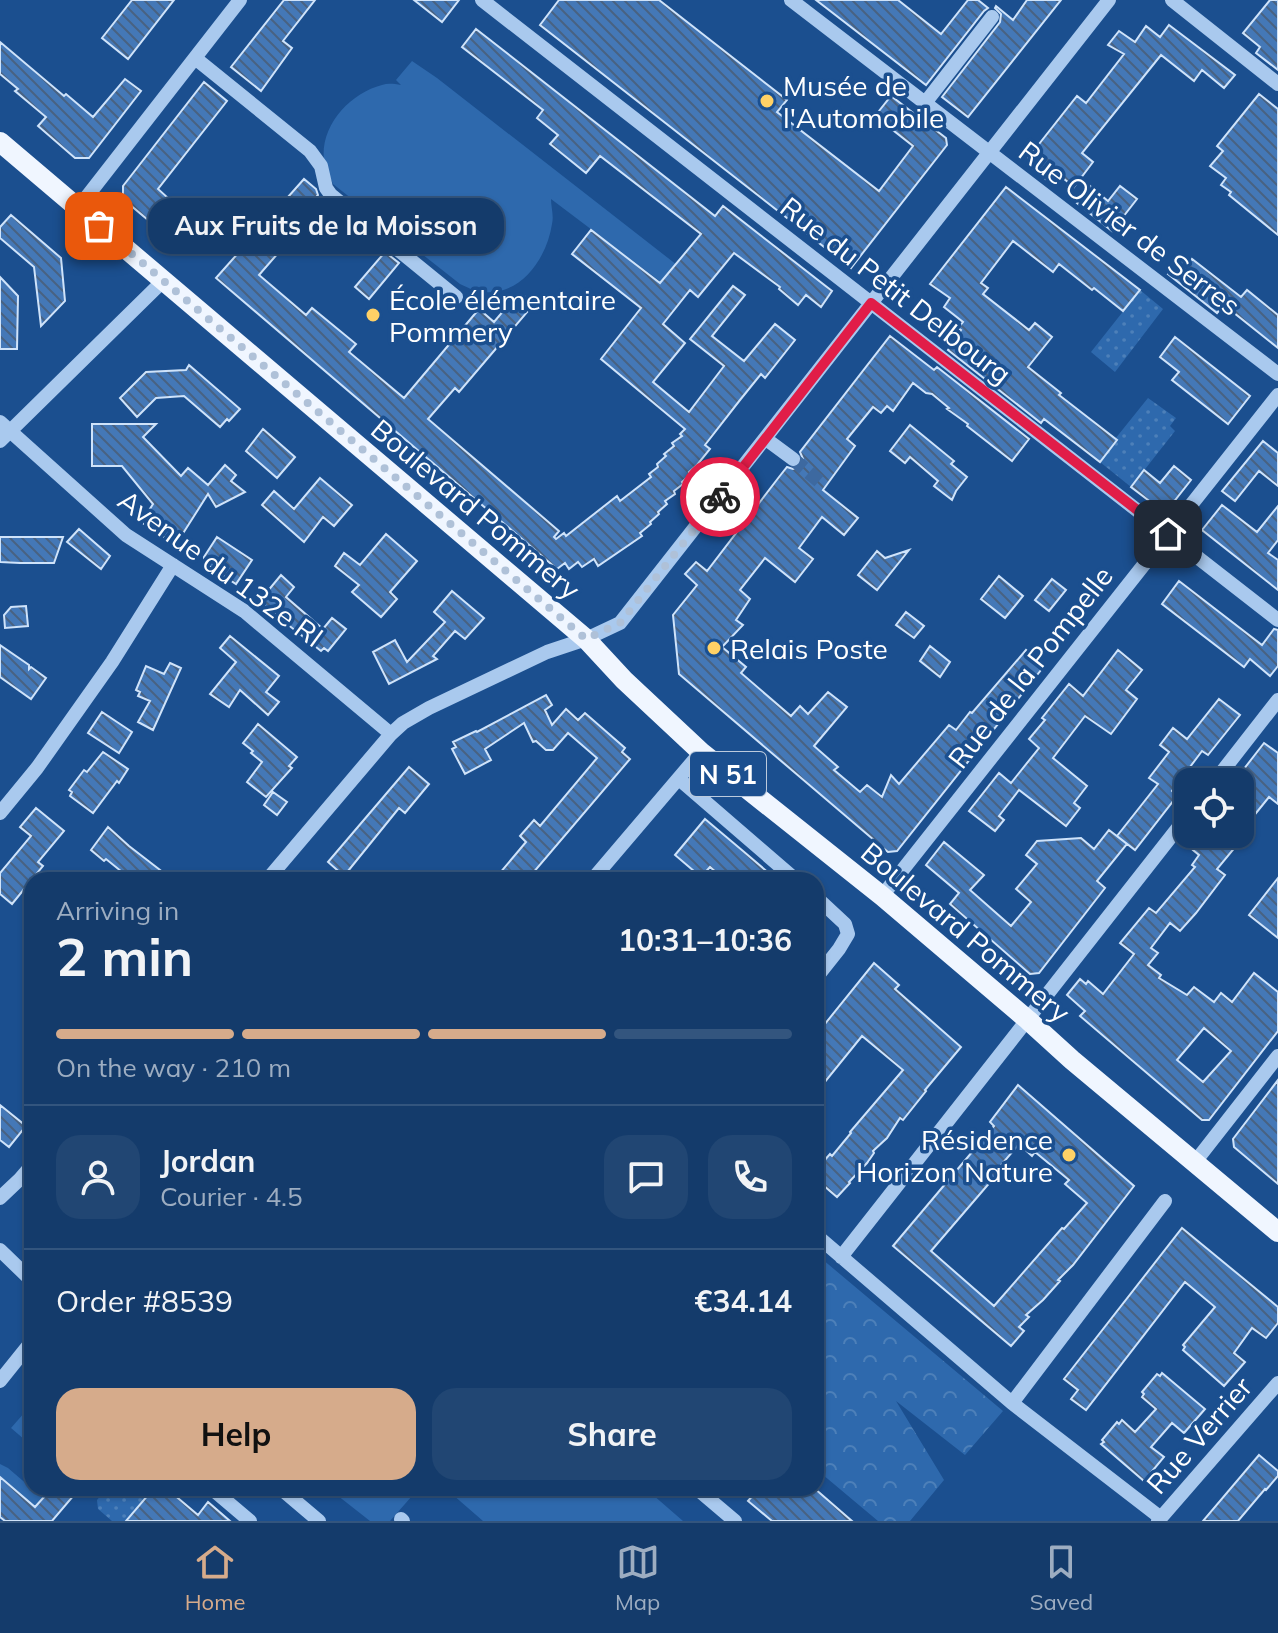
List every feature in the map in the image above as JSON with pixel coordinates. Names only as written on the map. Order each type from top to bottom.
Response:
[{"type":"main road","name":"Boulevard Pommery","points":[[0,142],[586,639],[624,680],[701,752],[882,896],[1278,1232]]},
{"type":"street","points":[[78,208],[240,0]]},
{"type":"street","name":"Rue du Petit Delbourg","points":[[482,0],[1278,620]]},
{"type":"street","name":"Rue Olivier de Serres","points":[[791,0],[1278,374]]},
{"type":"street","points":[[274,872],[403,723],[547,652],[620,623],[1109,0]]},
{"type":"street","points":[[1172,0],[1278,84]]},
{"type":"street","points":[[925,103],[992,17]]},
{"type":"street","points":[[195,58],[310,151],[321,166],[326,188],[331,195],[456,297]]},
{"type":"street","points":[[3,431],[164,280]]},
{"type":"street","name":"Rue de la Pompelle","points":[[882,896],[1278,395]]},
{"type":"street","name":"Avenue du 132e RI","points":[[3,431],[22,442],[126,535],[244,611],[391,734]]},
{"type":"street","points":[[766,439],[793,459]]},
{"type":"street","points":[[0,813],[37,768],[112,662],[173,565]]},
{"type":"street","points":[[1225,768],[1278,700]]},
{"type":"street","points":[[599,872],[701,752]]},
{"type":"street","points":[[679,779],[787,872]]},
{"type":"street","points":[[841,1257],[1174,833]]},
{"type":"street","points":[[824,904],[845,924],[848,934],[824,968]]},
{"type":"street","points":[[1195,1162],[1278,1056]]},
{"type":"street","points":[[0,1198],[24,1174]]},
{"type":"street","points":[[1012,1403],[1165,1201]]},
{"type":"street","points":[[824,1242],[1012,1403],[1160,1520]]},
{"type":"street","points":[[0,1250],[24,1273]]},
{"type":"street","points":[[0,1381],[24,1353]]},
{"type":"street","name":"Rue Verrier","points":[[1160,1520],[1278,1383]]},
{"type":"street","points":[[220,1496],[250,1521]]},
{"type":"street","points":[[289,1496],[319,1521]]},
{"type":"street","points":[[705,1496],[735,1521]]},
{"type":"green space","points":[[412,61],[677,265],[661,282],[551,199],[553,221],[545,249],[521,281],[497,292],[477,291],[460,284],[333,184],[325,163],[327,135],[340,113],[370,89],[387,84],[401,85],[396,80]]},
{"type":"green space","points":[[1140,290],[1163,309],[1115,372],[1091,352]]},
{"type":"green space","points":[[1148,398],[1176,418],[1170,426],[1175,431],[1131,487],[1100,462]]},
{"type":"green space","points":[[824,1261],[1003,1411],[965,1455],[896,1401],[944,1480],[910,1521],[878,1521],[824,1476]]},
{"type":"green space","points":[[24,1413],[24,1439],[11,1428]]},
{"type":"green space","points":[[0,1464],[24,1482],[24,1496],[43,1498],[35,1507],[0,1477]]},
{"type":"green space","points":[[100,1496],[147,1496],[131,1515],[137,1521],[112,1521],[98,1509],[97,1500]]},
{"type":"green space","points":[[338,1496],[412,1496],[390,1521],[370,1521]]},
{"type":"green space","points":[[454,1496],[654,1496],[683,1521],[483,1521]]},
{"type":"building","points":[[132,0],[174,0],[128,59],[102,38]]},
{"type":"building","points":[[284,0],[315,0],[283,41],[292,48],[261,91],[231,67]]},
{"type":"building","points":[[414,0],[459,0],[442,22]]},
{"type":"building","points":[[559,0],[659,0],[787,100],[777,112],[879,191],[913,146],[875,116],[891,96],[946,138],[947,145],[851,268],[540,25]]},
{"type":"building","points":[[816,0],[898,0],[941,34],[968,0],[978,0],[988,8],[926,85]]},
{"type":"building","points":[[1027,0],[1061,0],[968,117],[942,97],[1000,22],[1001,14],[996,6],[1013,20]]},
{"type":"building","points":[[1270,0],[1278,0],[1278,70],[1256,53],[1260,47],[1243,33]]},
{"type":"building","points":[[1169,25],[1235,75],[1224,88],[1202,70],[1194,81],[1161,55],[1082,153],[1093,162],[1074,187],[1058,174],[1051,183],[1028,165],[1028,158],[1077,96],[1086,103],[1124,54],[1108,45],[1119,31],[1135,42],[1146,26],[1160,37]]},
{"type":"building","points":[[476,29],[715,216],[723,206],[832,291],[821,307],[806,295],[798,305],[780,287],[734,253],[698,297],[690,290],[663,324],[685,343],[653,382],[689,412],[724,366],[690,339],[733,286],[745,295],[712,336],[744,361],[775,324],[795,340],[765,378],[761,374],[740,400],[705,445],[710,449],[674,491],[675,494],[665,501],[667,504],[640,533],[642,536],[598,566],[594,559],[582,567],[578,562],[569,569],[565,563],[557,569],[216,278],[304,179],[316,189],[318,195],[286,231],[293,236],[259,275],[306,315],[312,308],[356,344],[349,352],[404,398],[479,309],[494,322],[515,297],[524,296],[534,304],[459,392],[455,388],[428,419],[559,531],[554,537],[556,539],[564,533],[566,536],[617,496],[620,501],[651,477],[649,474],[658,467],[657,464],[666,456],[664,454],[674,446],[672,443],[682,436],[680,434],[685,429],[601,359],[641,308],[572,254],[591,230],[660,283],[701,234],[600,156],[586,173],[550,144],[558,135],[537,118],[543,110],[462,47]]},
{"type":"building","points":[[0,42],[93,117],[125,79],[141,91],[89,158],[75,158],[38,126],[46,117],[0,74]]},
{"type":"building","points":[[204,82],[227,101],[158,189],[179,208],[160,230],[123,199],[123,186]]},
{"type":"building","points":[[1259,94],[1278,109],[1278,235],[1229,195],[1231,192],[1221,185],[1226,178],[1210,166],[1223,151],[1217,146]]},
{"type":"building","points":[[1090,186],[1108,201],[1120,186],[1137,199],[1112,231],[1077,203]]},
{"type":"building","points":[[1006,187],[1140,290],[1123,311],[1059,264],[1053,272],[1013,241],[981,283],[988,288],[983,294],[1029,330],[1035,323],[1052,337],[1028,367],[1117,440],[1100,462],[1044,419],[1041,423],[948,350],[963,322],[944,307],[950,298],[930,284]]},
{"type":"building","points":[[11,215],[61,258],[65,301],[41,326],[34,267],[0,238],[0,227]]},
{"type":"building","points":[[385,252],[399,263],[369,299],[355,287]]},
{"type":"building","points":[[1179,259],[1188,265],[1192,259],[1241,297],[1247,290],[1278,315],[1278,348],[1224,305],[1217,313],[1168,274]]},
{"type":"building","points":[[0,277],[18,296],[17,349],[0,349]]},
{"type":"building","points":[[890,336],[934,370],[937,367],[1029,439],[1012,461],[932,394],[913,383],[893,411],[887,406],[881,413],[873,407],[847,439],[855,446],[823,490],[858,518],[844,535],[822,517],[799,548],[813,559],[795,582],[765,558],[740,590],[750,599],[736,620],[743,625],[722,647],[746,667],[741,673],[791,716],[800,706],[808,714],[828,692],[847,707],[814,746],[838,767],[834,770],[860,792],[867,785],[882,797],[891,775],[899,784],[949,725],[956,730],[1026,650],[1045,665],[897,851],[888,852],[679,674],[673,615],[697,585],[685,574],[696,562],[707,571],[787,467],[793,469],[800,466],[803,459],[800,452]]},
{"type":"building","points":[[1175,337],[1250,396],[1228,424],[1172,380],[1179,372],[1160,357]]},
{"type":"building","points":[[189,365],[240,409],[220,427],[184,396],[156,398],[137,417],[120,398],[146,372],[186,370]]},
{"type":"building","points":[[92,424],[156,424],[143,437],[181,476],[188,468],[208,485],[225,465],[236,475],[231,481],[245,492],[216,507],[208,494],[182,535],[180,533],[173,543],[144,524],[153,504],[122,466],[92,466]]},
{"type":"building","points":[[910,425],[954,461],[951,464],[967,477],[952,500],[934,486],[938,481],[910,457],[905,463],[890,451]]},
{"type":"building","points":[[263,429],[295,457],[277,478],[246,451]]},
{"type":"building","points":[[1263,441],[1278,453],[1278,486],[1259,471],[1235,501],[1222,491]]},
{"type":"building","points":[[1174,466],[1191,480],[1165,513],[1131,487],[1144,470],[1160,483]]},
{"type":"building","points":[[320,478],[352,505],[334,526],[323,517],[304,542],[262,505],[274,491],[294,509]]},
{"type":"building","points":[[1222,505],[1257,532],[1278,506],[1278,540],[1268,553],[1278,560],[1278,590],[1202,530]]},
{"type":"building","points":[[79,529],[110,556],[101,569],[67,542]]},
{"type":"building","points":[[386,534],[417,561],[390,592],[397,599],[381,617],[352,592],[359,585],[335,566],[344,553],[360,565]]},
{"type":"building","points":[[0,537],[63,537],[54,563],[20,563],[0,562]]},
{"type":"building","points":[[217,537],[252,560],[236,584],[204,563],[204,557]]},
{"type":"building","points":[[909,550],[877,590],[858,575],[877,551],[885,558]]},
{"type":"building","points":[[281,575],[294,587],[286,597],[323,629],[332,618],[346,629],[328,651],[324,648],[321,651],[262,604],[266,600],[262,598]]},
{"type":"building","points":[[999,576],[1023,596],[1005,618],[981,599]]},
{"type":"building","points":[[1052,579],[1066,590],[1049,611],[1035,600]]},
{"type":"building","points":[[1179,581],[1262,645],[1274,629],[1278,630],[1278,666],[1270,676],[1250,659],[1244,667],[1162,604]]},
{"type":"building","points":[[452,591],[484,618],[465,639],[455,631],[433,656],[437,659],[389,684],[373,652],[395,640],[407,662],[445,622],[434,612]]},
{"type":"building","points":[[26,606],[28,626],[5,628],[4,615],[11,607]]},
{"type":"building","points":[[906,612],[924,626],[914,638],[896,625]]},
{"type":"building","points":[[230,636],[279,676],[266,692],[279,702],[268,715],[240,690],[229,707],[210,694],[236,662],[220,648]]},
{"type":"building","points":[[0,645],[29,665],[29,669],[31,667],[46,678],[31,699],[0,677]]},
{"type":"building","points":[[930,646],[950,662],[940,677],[920,661]]},
{"type":"building","points":[[1118,650],[1142,670],[1126,690],[1137,699],[1111,734],[1085,716],[1053,758],[1087,786],[1074,803],[1080,808],[1066,826],[1019,790],[999,816],[1004,820],[995,831],[969,811],[999,773],[1011,783],[1039,748],[1029,739],[1069,684],[1083,696]]},
{"type":"building","points":[[170,663],[181,668],[153,730],[138,722],[150,701],[138,696],[140,692],[136,690],[146,666],[164,674]]},
{"type":"building","points":[[546,695],[552,705],[545,710],[552,725],[566,709],[578,720],[585,713],[625,748],[622,752],[630,759],[534,872],[501,872],[526,842],[520,836],[534,820],[540,826],[597,758],[568,733],[553,750],[546,750],[536,741],[533,742],[524,723],[485,749],[491,760],[465,774],[452,749],[456,747],[453,742]]},
{"type":"building","points":[[1219,699],[1240,715],[1208,755],[1202,751],[1189,768],[1174,768],[1174,800],[1135,850],[1117,836],[1158,784],[1149,778],[1169,752],[1160,745],[1173,728],[1187,739]]},
{"type":"building","points":[[102,712],[132,732],[119,753],[88,733]]},
{"type":"building","points":[[258,724],[297,757],[289,766],[292,768],[266,797],[247,782],[262,762],[243,743]]},
{"type":"building","points":[[1264,743],[1278,753],[1278,804],[1269,797],[1254,816],[1254,768],[1245,768]]},
{"type":"building","points":[[103,752],[128,769],[93,813],[70,796],[72,792],[69,790]]},
{"type":"building","points":[[409,767],[429,784],[405,813],[399,808],[347,872],[339,872],[328,862]]},
{"type":"building","points":[[273,792],[287,802],[277,815],[264,805]]},
{"type":"building","points":[[36,808],[64,831],[38,862],[43,866],[38,872],[24,872],[24,889],[12,904],[0,894],[0,873],[31,836],[20,827]]},
{"type":"building","points":[[705,819],[768,872],[716,872],[710,867],[706,872],[695,872],[675,855]]},
{"type":"building","points":[[108,827],[163,872],[122,872],[91,850]]},
{"type":"building","points":[[1109,830],[1127,844],[1097,881],[1105,888],[1039,973],[1030,974],[950,904],[959,893],[926,865],[944,842],[984,875],[970,890],[1011,926],[1031,902],[1016,889],[1037,864],[1026,855],[1037,841],[1081,838],[1094,849]]},
{"type":"building","points":[[1195,848],[1234,848],[1217,869],[1225,875],[1180,931],[1170,923],[1151,948],[1158,953],[1148,965],[1161,975],[1159,978],[1187,995],[1194,987],[1214,1002],[1221,993],[1232,1002],[1254,973],[1278,992],[1278,1031],[1209,1120],[1202,1120],[1080,1016],[1085,1011],[1067,995],[1080,979],[1086,984],[1088,981],[1103,994],[1134,954],[1120,943],[1149,908],[1156,913],[1195,867],[1192,865],[1199,855],[1193,850]],"holes":[[[1204,1028],[1231,1051],[1203,1082],[1177,1060]]]},
{"type":"building","points":[[1278,878],[1278,938],[1249,915]]},
{"type":"building","points":[[874,963],[899,985],[895,989],[961,1047],[837,1197],[824,1186],[824,1161],[830,1154],[832,1156],[903,1070],[862,1036],[824,1083],[824,1025]]},
{"type":"building","points":[[1278,1080],[1278,1184],[1234,1147],[1233,1139]]},
{"type":"building","points":[[1018,1085],[1134,1186],[1060,1281],[1026,1315],[1029,1317],[1019,1327],[1024,1331],[1011,1346],[893,1246],[994,1126],[990,1122]],"holes":[[[1019,1144],[1032,1156],[1035,1152],[1069,1180],[1065,1184],[1087,1203],[994,1306],[931,1251]]]},
{"type":"building","points":[[0,1105],[24,1124],[24,1128],[9,1147],[0,1140]]},
{"type":"building","points":[[1182,1228],[1278,1307],[1278,1323],[1266,1338],[1252,1328],[1234,1353],[1245,1362],[1224,1386],[1183,1350],[1183,1345],[1215,1307],[1185,1282],[1086,1410],[1071,1399],[1078,1390],[1064,1379]]},
{"type":"building","points":[[1162,1373],[1205,1409],[1184,1433],[1172,1423],[1151,1447],[1164,1457],[1144,1481],[1101,1444],[1117,1422],[1119,1424],[1122,1420],[1135,1432],[1156,1409],[1142,1397],[1142,1392],[1157,1374],[1160,1376]]},
{"type":"building","points":[[1259,1455],[1278,1471],[1278,1476],[1238,1521],[1203,1521]]},
{"type":"building","points":[[0,1477],[35,1507],[45,1496],[73,1496],[52,1521],[5,1521],[0,1517]]},
{"type":"building","points":[[147,1496],[175,1496],[198,1515],[208,1502],[230,1521],[126,1521]]},
{"type":"building","points":[[752,1496],[823,1496],[852,1521],[772,1521],[748,1501]]},
{"type":"tunnel","points":[[793,459],[819,481]]},
{"type":"way so far","points":[[99,226],[586,639],[620,623],[720,497]]},
{"type":"place","name":"Musée de l'Automobile","points":[[767,101]]},
{"type":"place","name":"Aux Fruits de la Moisson","points":[[99,226]]},
{"type":"place","name":"École élémentaire Pommery","points":[[373,315]]},
{"type":"place","name":"Relais Poste","points":[[714,648]]},
{"type":"place","name":"Résidence Horizon Nature","points":[[1069,1155]]},
{"type":"route","points":[[720,497],[871,303],[1168,534]]}]
